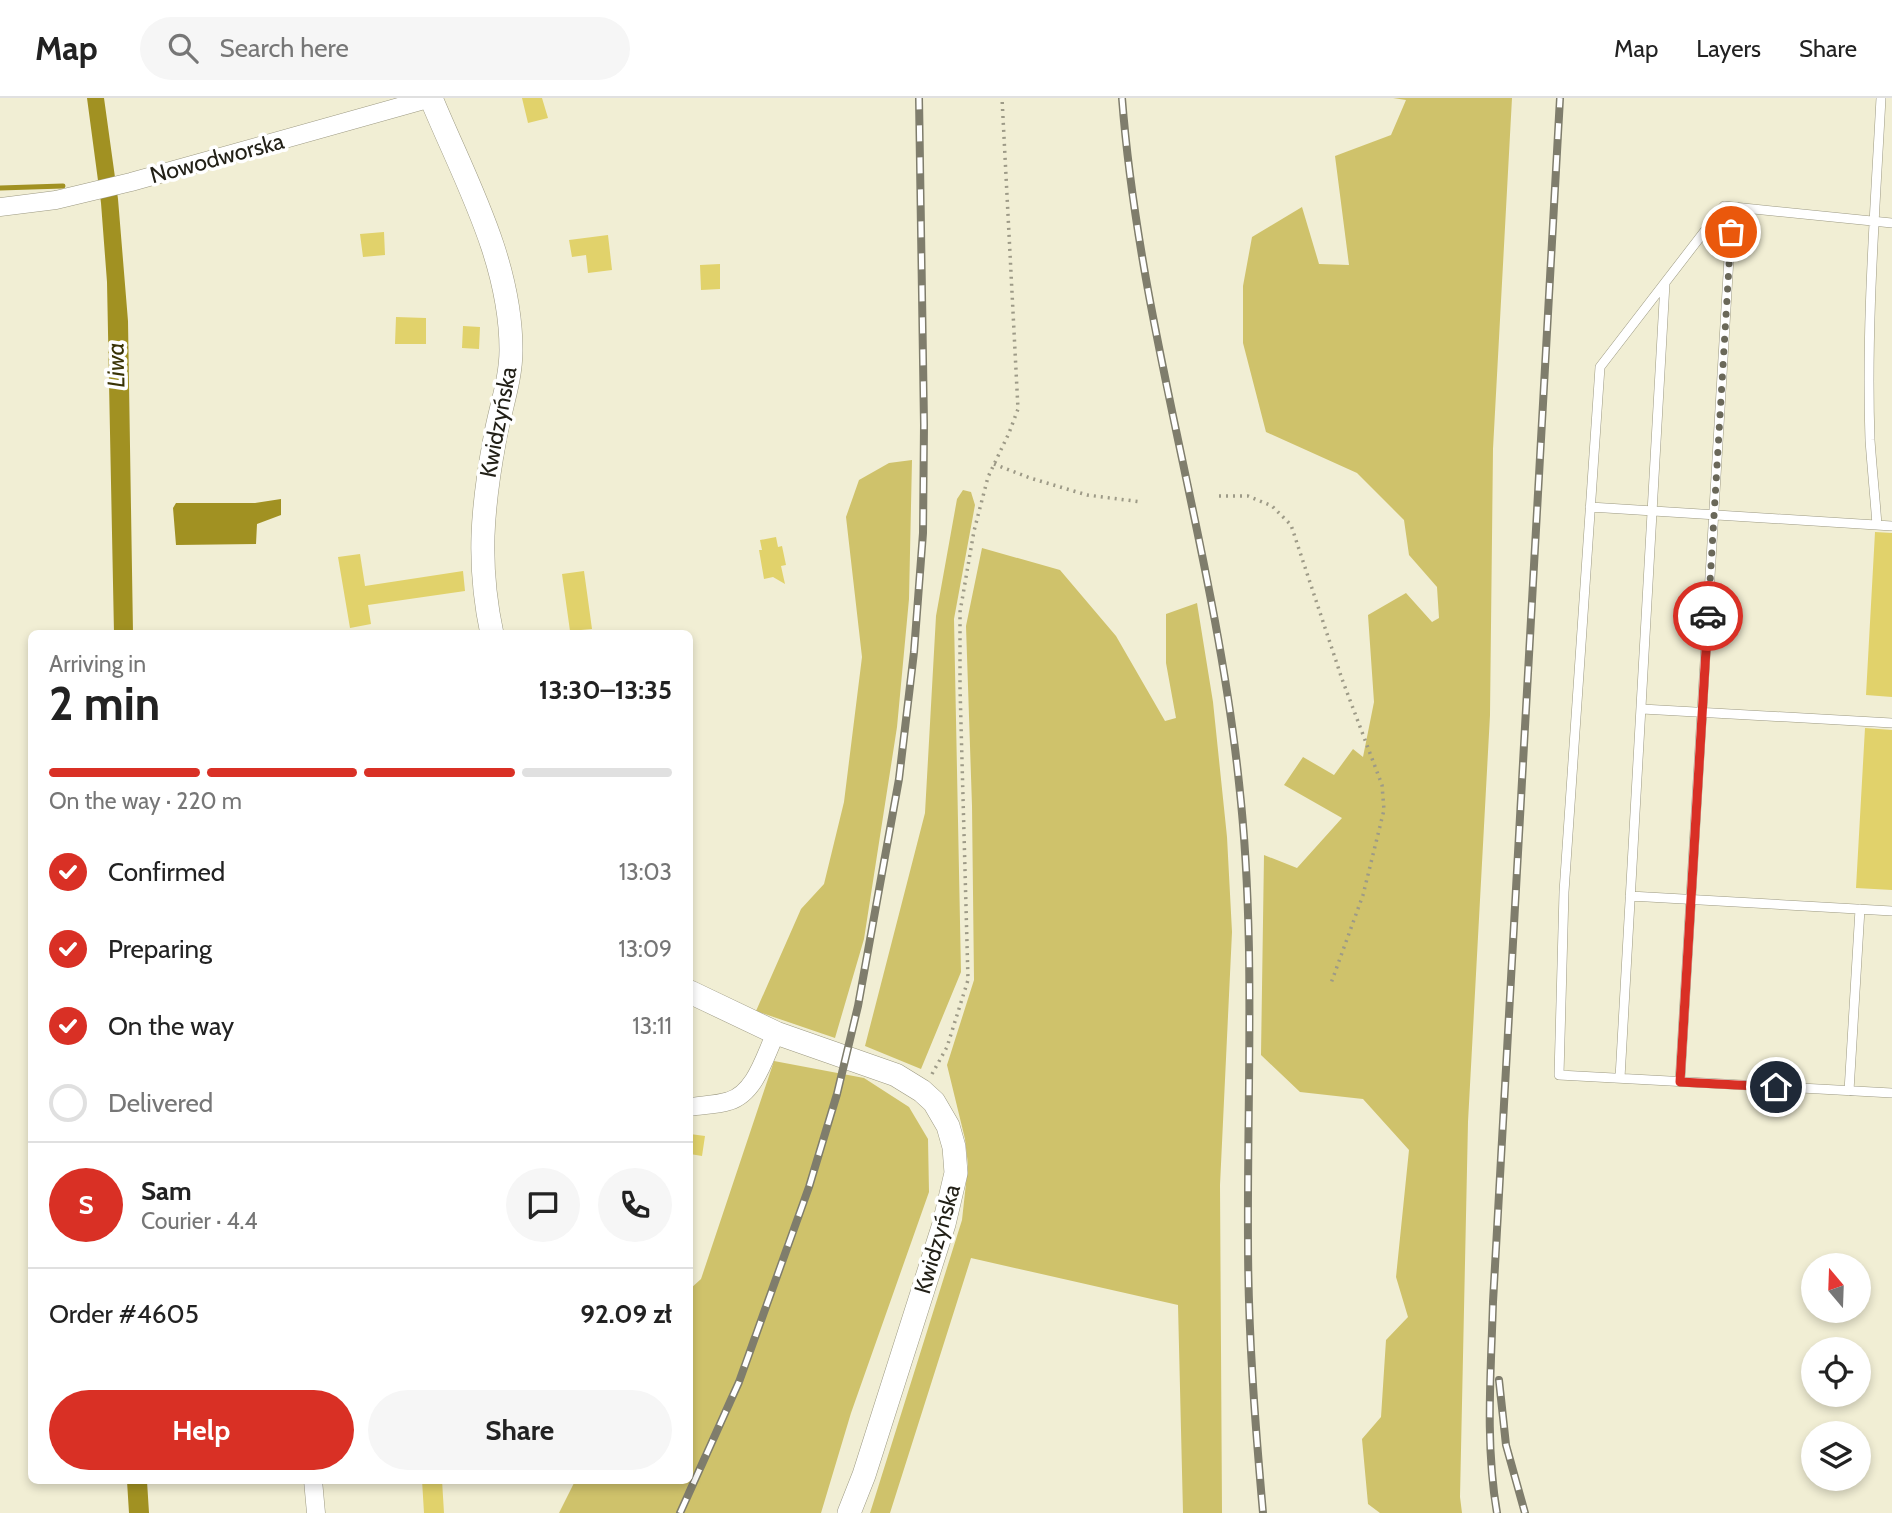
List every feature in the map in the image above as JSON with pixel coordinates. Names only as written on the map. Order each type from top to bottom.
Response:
[{"type":"street","name":"Nowodworska","points":[[0,207],[56,200],[131,182],[431,98]]},
{"type":"street","name":"Kwidzyńska","points":[[431,98],[492,242],[503,284],[509,324],[509,378],[484,492],[481,542],[491,630]]},
{"type":"street","name":"Kwidzyńska","points":[[693,993],[776,1032],[896,1075],[934,1102],[948,1126],[954,1147],[956,1173],[944,1224],[864,1475],[849,1513]]},
{"type":"street","points":[[693,1107],[731,1101],[741,1096],[753,1081],[776,1032]]},
{"type":"street","points":[[313,1484],[316,1513]]},
{"type":"lane","points":[[1877,525],[1870,440],[1870,399],[1871,296],[1881,98]]},
{"type":"lane","points":[[1892,223],[1724,206],[1600,367],[1564,892],[1559,1074],[1892,1093]]},
{"type":"lane","points":[[1680,1082],[1732,207]]},
{"type":"lane","points":[[1619,1078],[1665,282]]},
{"type":"lane","points":[[1590,507],[1892,526]]},
{"type":"lane","points":[[1642,709],[1892,723]]},
{"type":"lane","points":[[1630,896],[1892,911]]},
{"type":"lane","points":[[1849,1091],[1860,909]]},
{"type":"path","points":[[922,1091],[947,1047],[968,980],[960,611],[974,531],[988,477],[1018,408],[1002,98]]},
{"type":"path","points":[[994,464],[1087,495],[1142,502]]},
{"type":"path","points":[[1219,496],[1248,496],[1272,506],[1291,525],[1342,679],[1382,785],[1384,810],[1363,895],[1330,986]]},
{"type":"shaded area","points":[[1393,98],[1512,98],[1493,449],[1490,715],[1468,1122],[1460,1497],[1462,1513],[1380,1513],[1368,1504],[1362,1439],[1381,1417],[1386,1340],[1408,1317],[1396,1277],[1409,1150],[1363,1099],[1300,1092],[1261,1055],[1264,855],[1297,868],[1342,818],[1284,785],[1303,757],[1334,775],[1353,749],[1363,757],[1374,702],[1368,615],[1406,593],[1432,622],[1439,618],[1437,587],[1409,555],[1404,520],[1357,473],[1266,432],[1243,343],[1243,286],[1252,237],[1302,207],[1319,264],[1349,265],[1335,156],[1391,135],[1406,100]]},
{"type":"shaded area","points":[[912,460],[909,599],[897,727],[864,939],[835,1038],[756,1011],[801,909],[824,884],[844,802],[862,657],[846,517],[859,480],[889,463]]},
{"type":"shaded area","points":[[963,490],[971,492],[975,505],[954,619],[961,972],[921,1069],[865,1046],[925,813],[936,616],[957,499]]},
{"type":"shaded area","points":[[982,548],[1060,570],[1116,636],[1165,721],[1176,718],[1166,663],[1166,614],[1197,603],[1213,702],[1227,837],[1232,932],[1220,1185],[1222,1513],[1183,1513],[1178,1305],[971,1258],[890,1513],[870,1513],[962,1220],[968,1165],[965,1139],[947,1065],[974,980],[966,626]]},
{"type":"shaded area","points":[[774,1061],[864,1078],[909,1107],[928,1139],[929,1192],[851,1413],[821,1513],[559,1513],[574,1484],[693,1484],[693,1286],[701,1279]]},
{"type":"water","name":"Liwa","points":[[87,98],[104,98],[118,199],[128,321],[133,630],[114,630],[107,282],[101,203]]},
{"type":"water","points":[[281,499],[281,515],[257,524],[256,544],[176,545],[173,508],[176,503],[255,503]]},
{"type":"water","points":[[127,1484],[147,1484],[149,1513],[129,1513]]},
{"type":"building","points":[[522,98],[542,98],[548,118],[528,123]]},
{"type":"building","points":[[384,232],[385,255],[363,257],[360,234]]},
{"type":"building","points":[[608,235],[612,270],[588,273],[586,255],[572,257],[569,240]]},
{"type":"building","points":[[720,264],[720,289],[701,290],[700,265]]},
{"type":"building","points":[[396,317],[426,318],[426,344],[395,344]]},
{"type":"building","points":[[463,326],[480,327],[479,349],[462,348]]},
{"type":"building","points":[[1875,532],[1892,533],[1892,697],[1866,695]]},
{"type":"building","points":[[776,537],[778,547],[782,546],[786,565],[781,566],[785,584],[773,577],[764,579],[760,540]]},
{"type":"building","points":[[360,554],[365,586],[463,571],[465,591],[368,605],[371,624],[350,628],[338,557]]},
{"type":"building","points":[[584,571],[592,629],[570,630],[562,574]]},
{"type":"building","points":[[1865,728],[1892,730],[1892,890],[1856,888]]},
{"type":"building","points":[[693,1134],[705,1136],[702,1156],[693,1154]]},
{"type":"building","points":[[422,1484],[442,1484],[444,1513],[424,1513]]},
{"type":"waterway","points":[[0,188],[63,186]]},
{"type":"railway","points":[[680,1513],[739,1382],[809,1187],[837,1094],[858,1006],[899,779],[914,652],[923,533],[919,98]]},
{"type":"railway","points":[[1122,98],[1131,185],[1144,270],[1213,611],[1239,783],[1249,954],[1249,1309],[1263,1513]]},
{"type":"railway","points":[[1497,1513],[1490,1434],[1493,1302],[1560,98]]},
{"type":"railway","points":[[1499,1380],[1506,1445],[1525,1513]]},
{"type":"way so far","points":[[1708,616],[1731,232]]},
{"type":"route","points":[[1708,616],[1680,1082],[1776,1087]]}]
